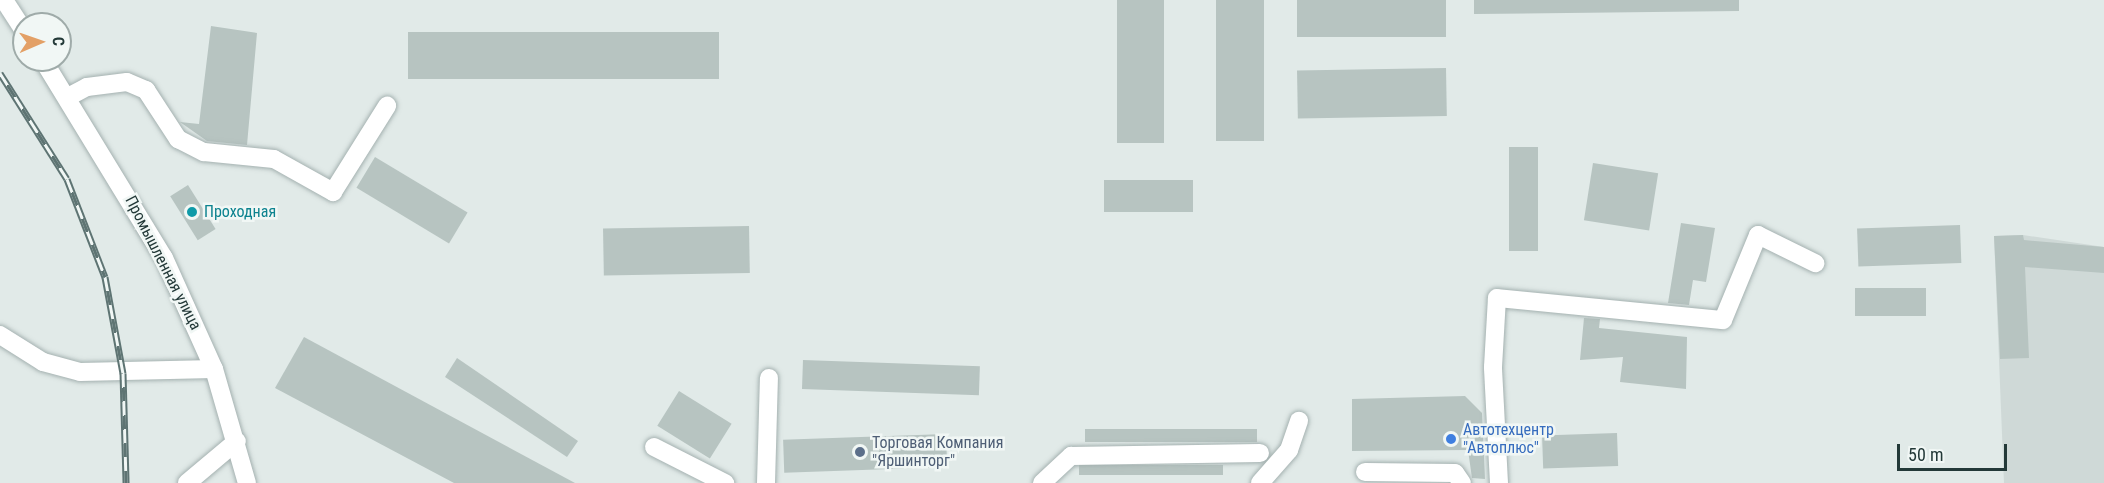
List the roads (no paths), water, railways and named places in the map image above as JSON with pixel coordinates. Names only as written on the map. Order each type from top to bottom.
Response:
[{"type":"street","name":"Промышленная улица","points":[[51,72],[164,258],[214,369],[237,441],[247,483]]},
{"type":"street","points":[[68,97],[87,87],[127,82],[146,90],[177,139],[204,152],[274,159],[333,192],[387,106]]},
{"type":"street","points":[[1499,483],[1493,367],[1497,298],[1723,320],[1758,235],[1815,263]]},
{"type":"street","points":[[0,335],[43,362],[80,372],[214,369]]},
{"type":"street","points":[[766,483],[769,378]]},
{"type":"street","points":[[1260,483],[1289,450],[1299,421]]},
{"type":"street","points":[[187,483],[237,441]]},
{"type":"street","points":[[654,447],[725,483]]},
{"type":"street","points":[[1041,483],[1071,456],[1260,453]]},
{"type":"street","points":[[1365,472],[1455,472],[1462,483]]},
{"type":"railway","points":[[0,73],[67,179],[105,277],[123,373],[126,483]]},
{"type":"place","name":"Проходная","points":[[192,212]]},
{"type":"place","name":"Автотехцентр \"Автоплюс\"","points":[[1451,439]]},
{"type":"place","name":"Торговая Компания \"Яршинторг\"","points":[[860,452]]}]
